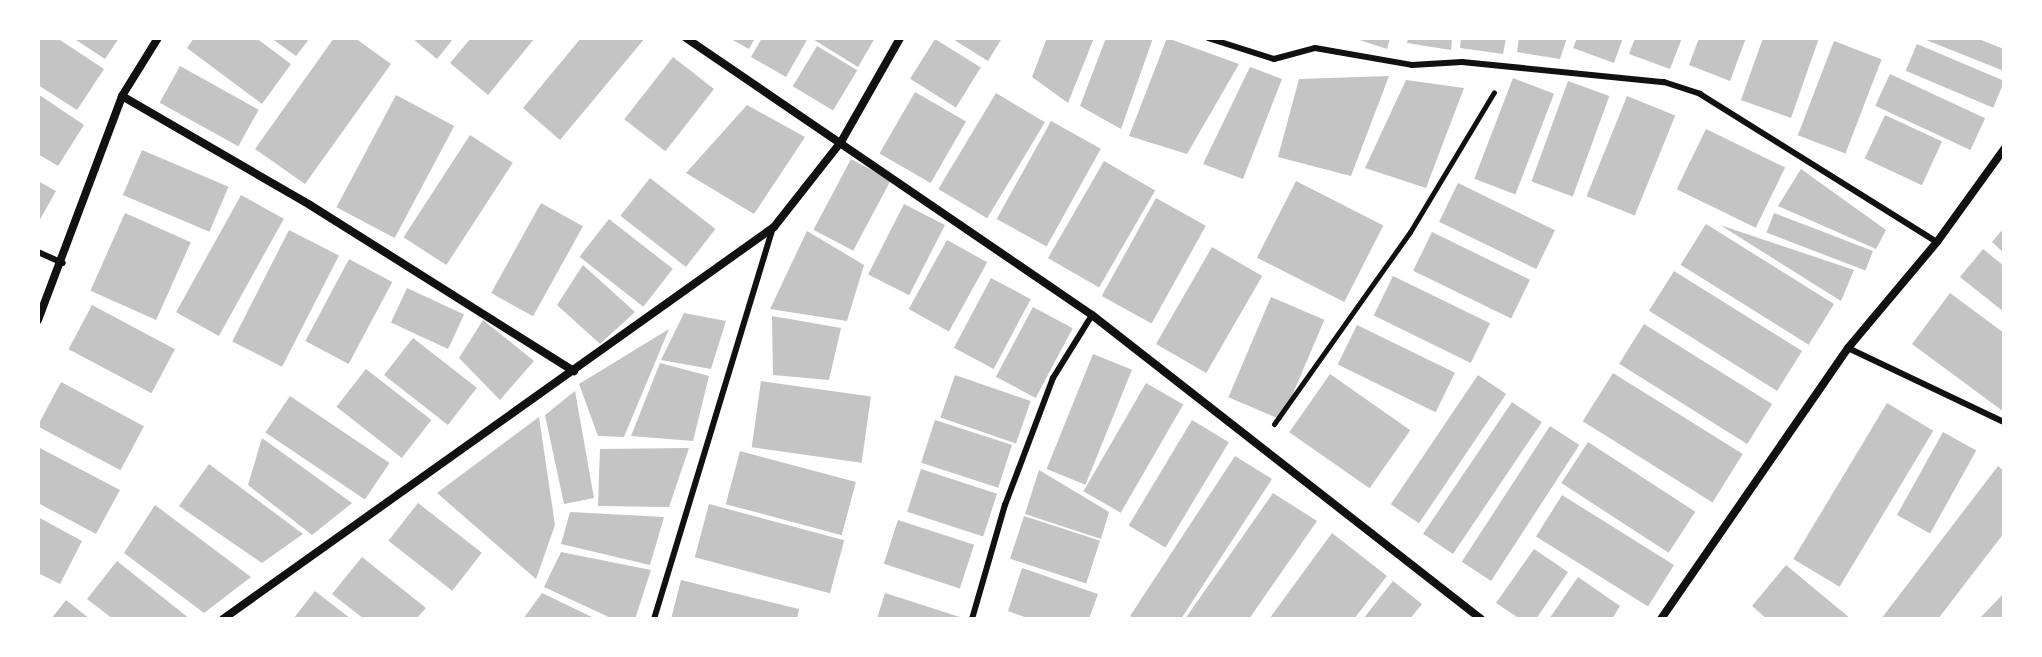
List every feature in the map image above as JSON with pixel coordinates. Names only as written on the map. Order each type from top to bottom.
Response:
[{"type":"street","points":[[38,320],[63,263],[122,96],[158,38]]},
{"type":"street","points":[[686,38],[1092,315],[1481,619]]},
{"type":"street","points":[[223,619],[774,227],[841,142],[900,38]]},
{"type":"street","points":[[122,96],[310,205],[574,371]]},
{"type":"street","points":[[1661,619],[1848,348],[1937,242],[2004,149]]},
{"type":"lane","points":[[1208,38],[1274,59],[1315,48],[1412,65],[1462,62],[1664,82],[1700,94],[1937,242]]},
{"type":"lane","points":[[654,619],[774,227]]},
{"type":"lane","points":[[38,252],[63,263]]},
{"type":"lane","points":[[972,619],[1005,505],[1053,378],[1092,315]]},
{"type":"lane","points":[[1848,348],[2004,422]]},
{"type":"path","points":[[1260,444],[1410,232],[1509,67]]},
{"type":"building","points":[[38,38],[57,38],[104,69],[77,110],[38,85]]},
{"type":"building","points":[[73,38],[119,38],[105,59]]},
{"type":"building","points":[[194,38],[256,38],[291,64],[262,104],[187,48]]},
{"type":"building","points":[[271,38],[310,38],[296,56]]},
{"type":"building","points":[[334,38],[355,38],[391,64],[305,184],[255,149]]},
{"type":"building","points":[[412,38],[454,38],[437,59]]},
{"type":"building","points":[[471,38],[535,38],[488,95],[450,63]]},
{"type":"building","points":[[581,38],[645,38],[560,140],[523,108]]},
{"type":"building","points":[[729,38],[755,38],[749,49]]},
{"type":"building","points":[[762,38],[808,38],[786,77],[751,57]]},
{"type":"building","points":[[811,38],[875,38],[858,67]]},
{"type":"building","points":[[951,38],[1002,38],[988,61]]},
{"type":"building","points":[[1047,38],[1094,38],[1068,103],[1032,77]]},
{"type":"building","points":[[1106,38],[1153,38],[1121,129],[1080,106]]},
{"type":"building","points":[[1167,38],[1239,64],[1187,154],[1129,136]]},
{"type":"building","points":[[1353,38],[1390,38],[1387,49]]},
{"type":"building","points":[[1408,38],[1452,38],[1451,50],[1407,43]]},
{"type":"building","points":[[1461,38],[1506,38],[1503,54],[1460,48]]},
{"type":"building","points":[[1519,38],[1567,38],[1560,59],[1517,52]]},
{"type":"building","points":[[1577,38],[1623,38],[1614,63],[1573,48]]},
{"type":"building","points":[[1635,38],[1682,38],[1670,69],[1629,54]]},
{"type":"building","points":[[1699,38],[1746,38],[1730,81],[1689,65]]},
{"type":"building","points":[[1763,38],[1819,38],[1791,118],[1741,100]]},
{"type":"building","points":[[1921,38],[1976,38],[2004,49],[2004,71]]},
{"type":"building","points":[[935,39],[981,68],[956,107],[910,79]]},
{"type":"building","points":[[1834,41],[1882,59],[1845,154],[1798,135]]},
{"type":"building","points":[[1917,44],[2004,81],[1993,108],[1906,71]]},
{"type":"building","points":[[817,46],[857,70],[833,110],[793,86]]},
{"type":"building","points":[[673,57],[714,89],[665,151],[624,119]]},
{"type":"building","points":[[180,66],[259,110],[238,146],[160,103]]},
{"type":"building","points":[[1250,67],[1282,79],[1243,179],[1203,164]]},
{"type":"building","points":[[1890,74],[1985,118],[1970,150],[1875,106]]},
{"type":"building","points":[[1389,76],[1351,176],[1278,157],[1299,79]]},
{"type":"building","points":[[1513,78],[1554,94],[1515,195],[1474,179]]},
{"type":"building","points":[[1406,80],[1464,88],[1426,188],[1365,168]]},
{"type":"building","points":[[1568,81],[1609,96],[1573,197],[1531,182]]},
{"type":"building","points":[[915,92],[966,122],[931,183],[880,153]]},
{"type":"building","points":[[996,93],[1045,122],[987,218],[938,189]]},
{"type":"building","points":[[38,94],[84,125],[58,166],[38,154]]},
{"type":"building","points":[[396,95],[454,126],[395,238],[336,207]]},
{"type":"building","points":[[1627,96],[1675,115],[1635,216],[1587,196]]},
{"type":"building","points":[[747,105],[805,137],[754,214],[686,173]]},
{"type":"building","points":[[1885,115],[1942,142],[1922,185],[1865,159]]},
{"type":"building","points":[[1051,121],[1101,149],[1047,247],[997,219]]},
{"type":"building","points":[[1706,129],[1785,168],[1756,228],[1677,189]]},
{"type":"building","points":[[470,135],[513,163],[446,265],[404,237]]},
{"type":"building","points":[[142,150],[229,187],[209,232],[123,195]]},
{"type":"building","points":[[851,159],[891,180],[853,251],[813,230]]},
{"type":"building","points":[[1104,161],[1155,190],[1099,287],[1048,258]]},
{"type":"building","points":[[1801,169],[1886,230],[1876,249],[1778,206]]},
{"type":"building","points":[[650,178],[715,229],[686,267],[620,216]]},
{"type":"building","points":[[38,181],[56,191],[38,223]]},
{"type":"building","points":[[1296,181],[1383,225],[1344,302],[1257,258]]},
{"type":"building","points":[[1458,183],[1555,230],[1536,269],[1439,222]]},
{"type":"building","points":[[241,195],[284,219],[219,336],[176,312]]},
{"type":"building","points":[[1156,198],[1206,226],[1152,324],[1102,296]]},
{"type":"building","points":[[541,203],[583,226],[533,316],[491,293]]},
{"type":"building","points":[[904,204],[945,225],[909,295],[868,274]]},
{"type":"building","points":[[125,213],[191,242],[156,320],[90,291]]},
{"type":"building","points":[[1774,213],[1873,251],[1865,271],[1766,233]]},
{"type":"building","points":[[609,219],[673,269],[643,307],[579,257]]},
{"type":"building","points":[[1706,224],[1834,304],[1809,345],[1681,265]]},
{"type":"building","points":[[1720,225],[1854,270],[1841,301]]},
{"type":"building","points":[[2004,228],[2004,253],[1992,242]]},
{"type":"building","points":[[289,230],[339,255],[282,367],[232,341]]},
{"type":"building","points":[[807,231],[864,265],[847,321],[770,309]]},
{"type":"building","points":[[1432,232],[1530,280],[1511,318],[1413,271]]},
{"type":"building","points":[[947,240],[987,262],[949,331],[909,309]]},
{"type":"building","points":[[1212,247],[1262,276],[1206,373],[1156,344]]},
{"type":"building","points":[[1983,249],[2004,266],[2004,312],[1960,277]]},
{"type":"building","points":[[349,259],[392,282],[349,364],[305,341]]},
{"type":"building","points":[[583,265],[635,312],[600,344],[557,305]]},
{"type":"building","points":[[1674,271],[1802,351],[1777,391],[1649,311]]},
{"type":"building","points":[[1393,276],[1490,323],[1471,363],[1374,316]]},
{"type":"building","points":[[991,278],[1031,299],[994,369],[954,348]]},
{"type":"building","points":[[407,288],[464,315],[448,349],[391,322]]},
{"type":"building","points":[[1950,293],[2004,333],[2004,412],[1912,344]]},
{"type":"building","points":[[1271,297],[1324,320],[1282,420],[1228,397]]},
{"type":"building","points":[[92,305],[175,349],[152,393],[69,349]]},
{"type":"building","points":[[1033,307],[1073,328],[1036,398],[996,377]]},
{"type":"building","points":[[684,313],[726,321],[711,369],[661,360]]},
{"type":"building","points":[[772,316],[841,328],[829,380],[773,375]]},
{"type":"building","points":[[483,320],[534,361],[500,400],[459,358]]},
{"type":"building","points":[[1644,324],[1772,404],[1747,444],[1619,364]]},
{"type":"building","points":[[1357,325],[1455,373],[1436,412],[1338,365]]},
{"type":"building","points":[[669,329],[624,437],[598,436],[579,384]]},
{"type":"building","points":[[413,338],[477,388],[448,425],[384,375]]},
{"type":"building","points":[[1093,354],[1132,370],[1085,485],[1047,469]]},
{"type":"building","points":[[660,363],[709,376],[693,441],[631,436]]},
{"type":"building","points":[[366,369],[431,420],[402,458],[336,407]]},
{"type":"building","points":[[1613,373],[1743,454],[1713,502],[1583,421]]},
{"type":"building","points":[[1330,374],[1410,430],[1370,488],[1289,432]]},
{"type":"building","points":[[955,375],[1031,401],[1016,444],[940,418]]},
{"type":"building","points":[[1478,375],[1506,394],[1419,523],[1391,504]]},
{"type":"building","points":[[761,381],[871,396],[862,463],[752,447]]},
{"type":"building","points":[[61,382],[144,426],[121,470],[38,426]]},
{"type":"building","points":[[1146,383],[1183,404],[1121,513],[1084,491]]},
{"type":"building","points":[[575,391],[594,498],[564,504],[545,415]]},
{"type":"building","points":[[290,396],[389,463],[365,500],[265,432]]},
{"type":"building","points":[[1512,402],[1542,422],[1453,554],[1423,534]]},
{"type":"building","points":[[1887,403],[1933,431],[1840,587],[1793,559]]},
{"type":"building","points":[[539,417],[555,525],[536,579],[437,493]]},
{"type":"building","points":[[935,420],[1012,445],[998,488],[921,463]]},
{"type":"building","points":[[1192,420],[1229,442],[1166,548],[1129,525]]},
{"type":"building","points":[[1550,426],[1579,445],[1491,581],[1462,562]]},
{"type":"building","points":[[1943,432],[1976,450],[1930,534],[1897,515]]},
{"type":"building","points":[[262,438],[352,503],[312,535],[248,485]]},
{"type":"building","points":[[1588,442],[1695,512],[1669,553],[1561,483]]},
{"type":"building","points":[[38,447],[120,490],[96,534],[38,503]]},
{"type":"building","points":[[689,448],[669,507],[598,506],[600,449]]},
{"type":"building","points":[[740,451],[856,482],[842,535],[726,504]]},
{"type":"building","points":[[1235,456],[1272,479],[1181,619],[1135,619],[1130,616]]},
{"type":"building","points":[[209,464],[303,534],[262,563],[179,506]]},
{"type":"building","points":[[1998,466],[2004,471],[2004,533],[1938,619],[1881,619]]},
{"type":"building","points":[[921,469],[997,494],[983,537],[907,512]]},
{"type":"building","points":[[1039,470],[1109,512],[1101,539],[1025,514]]},
{"type":"building","points":[[1273,493],[1317,521],[1249,619],[1185,619]]},
{"type":"building","points":[[1562,495],[1674,565],[1648,607],[1536,537]]},
{"type":"building","points":[[418,503],[482,553],[452,591],[388,541]]},
{"type":"building","points":[[709,504],[844,540],[830,593],[695,557]]},
{"type":"building","points":[[155,505],[251,577],[204,613],[124,553]]},
{"type":"building","points":[[570,512],[664,517],[650,565],[561,544]]},
{"type":"building","points":[[1024,516],[1100,541],[1086,584],[1010,559]]},
{"type":"building","points":[[38,517],[82,541],[60,584],[38,573]]},
{"type":"building","points":[[898,520],[974,545],[960,588],[884,564]]},
{"type":"building","points":[[1332,533],[1387,576],[1354,619],[1269,619]]},
{"type":"building","points":[[1534,549],[1568,572],[1536,619],[1520,619],[1496,603]]},
{"type":"building","points":[[561,552],[651,570],[635,619],[613,619],[544,587]]},
{"type":"building","points":[[362,557],[426,608],[416,619],[364,619],[332,594]]},
{"type":"building","points":[[117,561],[190,619],[113,619],[87,599]]},
{"type":"building","points":[[1786,565],[1851,619],[1767,619],[1752,606]]},
{"type":"building","points":[[1022,568],[1098,594],[1089,619],[1030,619],[1008,611]]},
{"type":"building","points":[[1578,577],[1620,606],[1612,619],[1549,619]]},
{"type":"building","points":[[681,580],[799,609],[797,619],[671,619]]},
{"type":"building","points":[[1393,581],[1422,604],[1410,619],[1363,619]]},
{"type":"building","points":[[315,591],[351,619],[293,619]]},
{"type":"building","points":[[542,593],[596,619],[523,619]]},
{"type":"building","points":[[885,593],[963,618],[963,619],[877,619]]},
{"type":"building","points":[[2004,593],[2004,619],[1979,619]]},
{"type":"building","points":[[66,600],[90,619],[51,619]]}]
